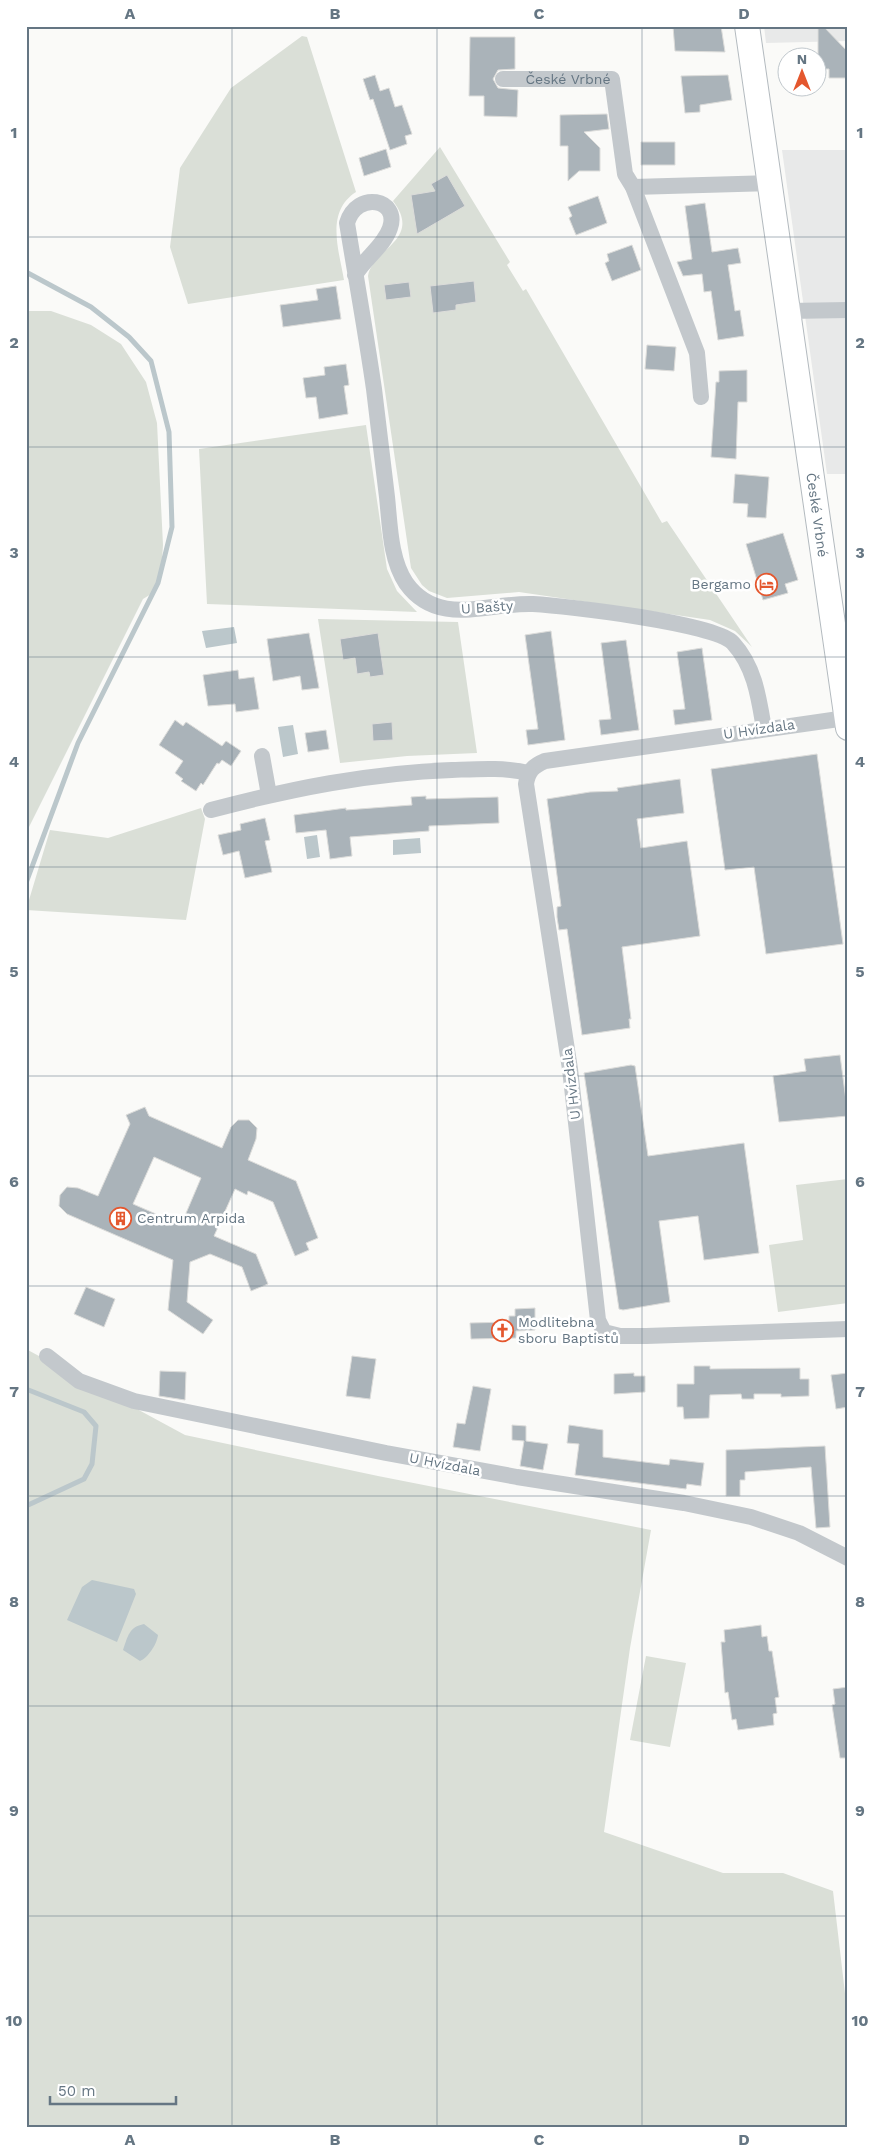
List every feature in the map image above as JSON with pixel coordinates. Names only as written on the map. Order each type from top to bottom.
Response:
[{"type":"street","name":"České Vrbné","points":[[747,26],[847,723]]},
{"type":"street","name":"České Vrbné","points":[[503,79],[612,79],[625,174],[633,187],[698,353],[702,397]]},
{"type":"street","points":[[633,187],[770,183]]},
{"type":"street","name":"U Bašty","points":[[355,275],[373,387],[394,555],[405,581],[420,599],[445,608],[466,610],[532,604],[630,615],[709,631],[732,641],[748,661],[764,729]]},
{"type":"street","points":[[788,311],[848,310]]},
{"type":"street","name":"U Hvízdala","points":[[847,723],[764,729],[545,760],[535,765],[528,772],[526,784],[570,1069],[598,1320],[604,1332],[620,1336],[646,1336],[848,1329]]},
{"type":"street","points":[[262,756],[269,795]]},
{"type":"street","points":[[210,810],[338,780],[406,772],[508,768],[528,772]]},
{"type":"street","name":"U Hvízdala","points":[[47,1356],[79,1381],[134,1401],[395,1455],[517,1477],[684,1503],[751,1517],[799,1533],[848,1558]]},
{"type":"shaded area","points":[[764,26],[848,26],[848,41],[766,43]]},
{"type":"shaded area","points":[[302,36],[307,37],[356,192],[346,200],[340,210],[337,221],[337,244],[344,280],[188,304],[170,247],[180,168],[231,88]]},
{"type":"shaded area","points":[[440,147],[510,262],[507,265],[523,291],[526,289],[662,523],[667,521],[752,647],[735,631],[710,620],[519,592],[447,598],[429,591],[422,585],[411,568],[368,276],[371,267],[399,235],[402,225],[401,214],[393,201]]},
{"type":"shaded area","points":[[782,150],[848,150],[848,474],[827,474]]},
{"type":"shaded area","points":[[26,311],[51,311],[91,325],[121,344],[146,382],[157,423],[163,545],[161,575],[156,591],[143,599],[26,833]]},
{"type":"shaded area","points":[[366,425],[387,569],[397,591],[417,612],[207,604],[199,449]]},
{"type":"shaded area","points":[[318,619],[458,622],[477,753],[407,756],[340,763]]},
{"type":"shaded area","points":[[234,627],[237,643],[206,648],[202,631]]},
{"type":"shaded area","points":[[293,725],[298,754],[283,757],[278,727]]},
{"type":"shaded area","points":[[201,808],[205,819],[186,920],[26,910],[50,830],[108,838]]},
{"type":"shaded area","points":[[317,835],[320,857],[307,859],[304,837]]},
{"type":"shaded area","points":[[420,838],[421,853],[393,855],[393,840]]},
{"type":"shaded area","points":[[848,1179],[848,1303],[778,1312],[769,1245],[803,1240],[796,1185]]},
{"type":"shaded area","points":[[26,1349],[185,1435],[378,1476],[651,1530],[630,1648],[604,1832],[723,1873],[783,1873],[833,1891],[848,2019],[848,2127],[26,2127]]},
{"type":"shaded area","points":[[92,1580],[134,1589],[136,1594],[117,1642],[67,1620],[82,1587]]},
{"type":"shaded area","points":[[144,1624],[158,1635],[152,1650],[140,1661],[123,1650],[132,1630]]},
{"type":"shaded area","points":[[646,1656],[686,1663],[670,1747],[630,1740]]},
{"type":"building","points":[[673,26],[721,26],[725,52],[675,51]]},
{"type":"building","points":[[818,26],[823,26],[848,52],[847,78],[829,78],[829,69],[826,69],[826,48],[818,48]]},
{"type":"building","points":[[470,37],[515,37],[515,69],[498,70],[493,79],[498,88],[518,90],[517,117],[484,116],[484,96],[469,96]]},
{"type":"building","points":[[375,75],[380,91],[389,88],[395,107],[402,105],[412,134],[405,136],[407,144],[390,150],[373,99],[370,100],[363,79]]},
{"type":"building","points":[[728,75],[732,100],[700,105],[700,112],[685,113],[681,76]]},
{"type":"building","points":[[607,114],[609,129],[584,132],[600,148],[600,171],[579,171],[568,181],[568,146],[560,146],[560,115]]},
{"type":"building","points":[[641,142],[675,142],[675,165],[641,165]]},
{"type":"building","points":[[386,149],[391,167],[364,176],[359,158]]},
{"type":"building","points":[[447,175],[465,206],[417,234],[411,195],[435,191],[431,184]]},
{"type":"building","points":[[598,196],[607,223],[576,235],[569,218],[572,216],[568,207]]},
{"type":"building","points":[[705,203],[712,252],[738,248],[741,263],[728,265],[735,311],[740,310],[744,336],[718,340],[711,291],[704,292],[702,274],[683,276],[677,262],[692,259],[685,206]]},
{"type":"building","points":[[632,245],[641,270],[612,281],[605,263],[609,261],[607,254]]},
{"type":"building","points":[[474,281],[476,302],[456,305],[456,310],[433,313],[430,286]]},
{"type":"building","points":[[409,282],[411,297],[386,300],[384,285]]},
{"type":"building","points":[[336,286],[341,319],[283,327],[280,305],[318,300],[316,289]]},
{"type":"building","points":[[647,345],[676,347],[674,371],[645,369]]},
{"type":"building","points":[[346,364],[349,385],[344,386],[348,414],[319,419],[316,397],[306,398],[303,378],[325,375],[324,367]]},
{"type":"building","points":[[747,370],[747,402],[738,402],[736,459],[711,457],[716,382],[719,382],[719,371]]},
{"type":"building","points":[[735,474],[769,477],[766,518],[747,517],[748,504],[733,503]]},
{"type":"building","points":[[783,533],[798,580],[785,584],[788,593],[763,600],[746,544]]},
{"type":"building","points":[[551,631],[565,740],[528,745],[526,730],[538,729],[525,635]]},
{"type":"building","points":[[309,633],[319,688],[302,690],[300,676],[273,681],[267,639]]},
{"type":"building","points":[[378,633],[384,675],[370,677],[369,672],[357,674],[355,658],[343,660],[340,639]]},
{"type":"building","points":[[626,640],[639,730],[601,735],[599,720],[611,719],[601,643]]},
{"type":"building","points":[[702,648],[712,720],[675,725],[673,710],[685,709],[677,652]]},
{"type":"building","points":[[238,670],[239,679],[254,677],[259,709],[236,712],[235,704],[208,706],[203,675]]},
{"type":"building","points":[[175,720],[183,726],[186,722],[222,746],[226,741],[241,751],[231,766],[222,760],[219,764],[217,763],[203,785],[201,783],[196,791],[181,781],[183,779],[175,773],[183,761],[159,745]]},
{"type":"building","points":[[392,722],[393,740],[373,741],[372,724]]},
{"type":"building","points":[[326,730],[329,749],[308,752],[305,733]]},
{"type":"building","points":[[817,754],[843,944],[766,954],[754,867],[725,870],[711,769]]},
{"type":"building","points":[[680,779],[684,813],[637,819],[641,848],[687,841],[700,936],[622,947],[631,1019],[629,1019],[630,1028],[582,1035],[567,929],[559,930],[557,917],[557,907],[561,906],[547,799],[590,792],[618,791],[617,788]]},
{"type":"building","points":[[426,796],[426,799],[498,797],[499,823],[429,826],[429,831],[350,837],[352,856],[330,859],[326,830],[296,833],[294,815],[346,808],[346,810],[412,805],[411,797]]},
{"type":"building","points":[[265,818],[270,840],[265,841],[272,872],[245,878],[239,851],[223,855],[218,835],[241,830],[240,824]]},
{"type":"building","points":[[840,1055],[848,1116],[779,1122],[773,1076],[806,1071],[804,1059]]},
{"type":"building","points":[[631,1065],[635,1066],[648,1156],[744,1143],[759,1253],[704,1260],[698,1216],[659,1221],[670,1302],[623,1310],[619,1309],[584,1073]]},
{"type":"building","name":"Centrum Arpida","points":[[145,1107],[149,1116],[222,1148],[231,1127],[238,1120],[249,1120],[257,1128],[256,1139],[248,1160],[296,1181],[318,1238],[306,1243],[309,1250],[295,1256],[273,1202],[248,1191],[247,1195],[235,1189],[214,1236],[256,1254],[268,1284],[251,1291],[242,1267],[210,1254],[190,1262],[187,1302],[213,1320],[203,1334],[168,1310],[173,1260],[67,1214],[59,1206],[60,1195],[67,1187],[78,1188],[98,1196],[130,1124],[126,1115]],"holes":[[[154,1157],[201,1178],[181,1225],[133,1204]]]},
{"type":"building","points":[[86,1287],[115,1299],[104,1327],[74,1314]]},
{"type":"building","points":[[535,1308],[535,1330],[516,1331],[516,1338],[471,1339],[470,1323],[509,1322],[509,1316],[515,1316],[515,1309]]},
{"type":"building","points":[[352,1356],[376,1359],[370,1399],[346,1396]]},
{"type":"building","points":[[694,1366],[710,1366],[710,1369],[800,1368],[800,1379],[809,1379],[809,1396],[781,1397],[781,1394],[754,1394],[754,1399],[742,1399],[741,1394],[710,1395],[709,1418],[684,1419],[683,1407],[677,1407],[677,1384],[694,1384]]},
{"type":"building","points":[[160,1371],[186,1372],[185,1400],[159,1396]]},
{"type":"building","points":[[634,1373],[634,1376],[645,1376],[645,1392],[614,1394],[614,1374]]},
{"type":"building","points":[[848,1373],[848,1407],[836,1409],[831,1375]]},
{"type":"building","points":[[473,1386],[491,1389],[480,1451],[453,1447],[457,1423],[465,1424]]},
{"type":"building","points":[[512,1425],[526,1426],[526,1441],[548,1444],[543,1470],[520,1466],[524,1441],[512,1440]]},
{"type":"building","points":[[569,1425],[603,1430],[603,1457],[669,1465],[670,1459],[704,1463],[701,1486],[687,1484],[686,1489],[575,1475],[579,1444],[567,1443]]},
{"type":"building","points":[[825,1446],[830,1527],[816,1528],[811,1467],[745,1472],[745,1480],[740,1480],[740,1496],[726,1496],[726,1450]]},
{"type":"building","points":[[761,1625],[762,1637],[767,1636],[769,1651],[772,1651],[779,1697],[775,1698],[777,1713],[773,1714],[774,1725],[738,1730],[736,1719],[732,1720],[728,1692],[725,1693],[721,1642],[725,1642],[724,1630]]},
{"type":"building","points":[[848,1687],[848,1758],[840,1758],[832,1705],[835,1704],[833,1689]]},
{"type":"waterway","points":[[26,272],[91,307],[129,337],[151,361],[169,432],[172,527],[158,583],[78,743],[26,883]]},
{"type":"waterway","points":[[26,1389],[84,1412],[96,1426],[92,1464],[84,1479],[26,1506]]},
{"type":"place","name":"Bergamo","points":[[767,584]]},
{"type":"place","name":"Centrum Arpida","points":[[121,1218]]},
{"type":"place","name":"Modlitebna sboru Baptistů","points":[[502,1330]]}]
